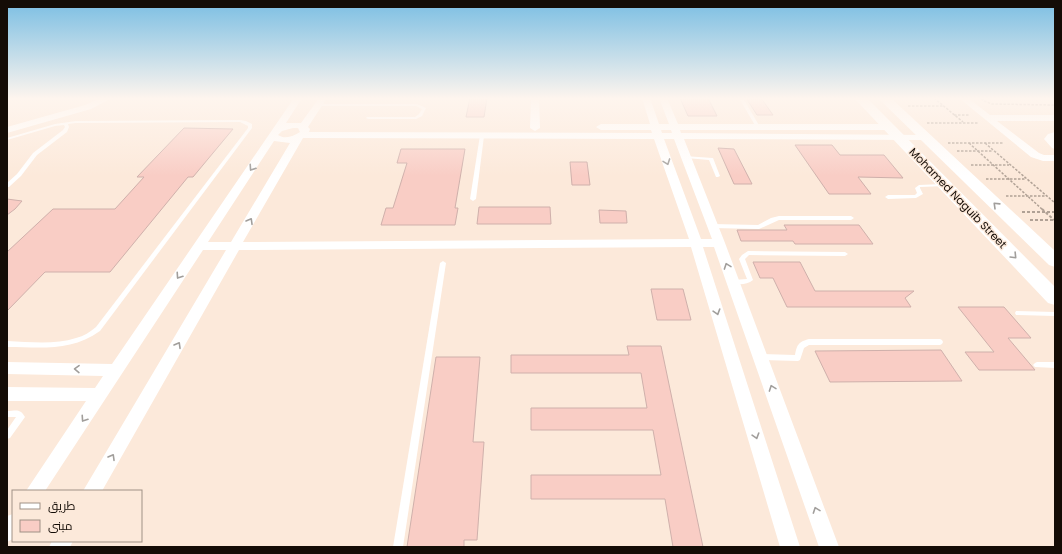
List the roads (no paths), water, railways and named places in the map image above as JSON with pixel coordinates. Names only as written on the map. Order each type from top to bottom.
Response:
[{"type":"street","points":[[7,130],[29,124]]},
{"type":"street","points":[[36,490],[281,124]]},
{"type":"street","points":[[93,490],[307,124]]},
{"type":"street","points":[[534,124],[534,128]]},
{"type":"street","points":[[655,124],[696,243],[790,547]]},
{"type":"street","points":[[673,124],[733,282],[829,547]]},
{"type":"street","name":"Mohamed Naguib Street","points":[[885,124],[1055,298]]},
{"type":"street","name":"Mohamed Naguib Street","points":[[911,124],[1055,261]]},
{"type":"street","points":[[997,124],[1021,144],[1039,156],[1055,158]]},
{"type":"street","points":[[275,133],[293,125],[302,132]]},
{"type":"street","points":[[676,131],[758,126],[893,132],[924,136]]},
{"type":"street","points":[[482,132],[534,128],[657,131]]},
{"type":"street","points":[[275,133],[277,139],[285,140],[302,132],[893,132]]},
{"type":"street","points":[[1055,134],[1049,139],[1055,146]]},
{"type":"street","points":[[200,246],[718,243]]},
{"type":"street","points":[[7,368],[116,370]]},
{"type":"street","points":[[7,394],[100,396]]},
{"type":"lane","points":[[7,139],[63,124]]},
{"type":"lane","points":[[7,186],[19,175],[35,154],[65,131],[67,127],[66,124]]},
{"type":"lane","points":[[7,344],[71,343],[82,340],[98,329],[250,128],[247,124]]},
{"type":"lane","points":[[473,199],[482,132]]},
{"type":"lane","points":[[686,157],[711,159],[718,176]]},
{"type":"lane","points":[[888,197],[916,196],[920,194],[917,188],[919,186],[945,185]]},
{"type":"lane","points":[[712,226],[759,227],[779,218],[851,218]]},
{"type":"lane","points":[[733,282],[746,282],[750,280],[742,259],[748,253],[845,254]]},
{"type":"lane","points":[[398,547],[443,263]]},
{"type":"lane","points":[[1018,313],[1055,314]]},
{"type":"lane","points":[[760,357],[798,358],[802,344],[809,342],[940,342]]},
{"type":"lane","points":[[1037,365],[1055,365]]},
{"type":"lane","points":[[7,414],[19,414],[21,417],[7,436]]}]
